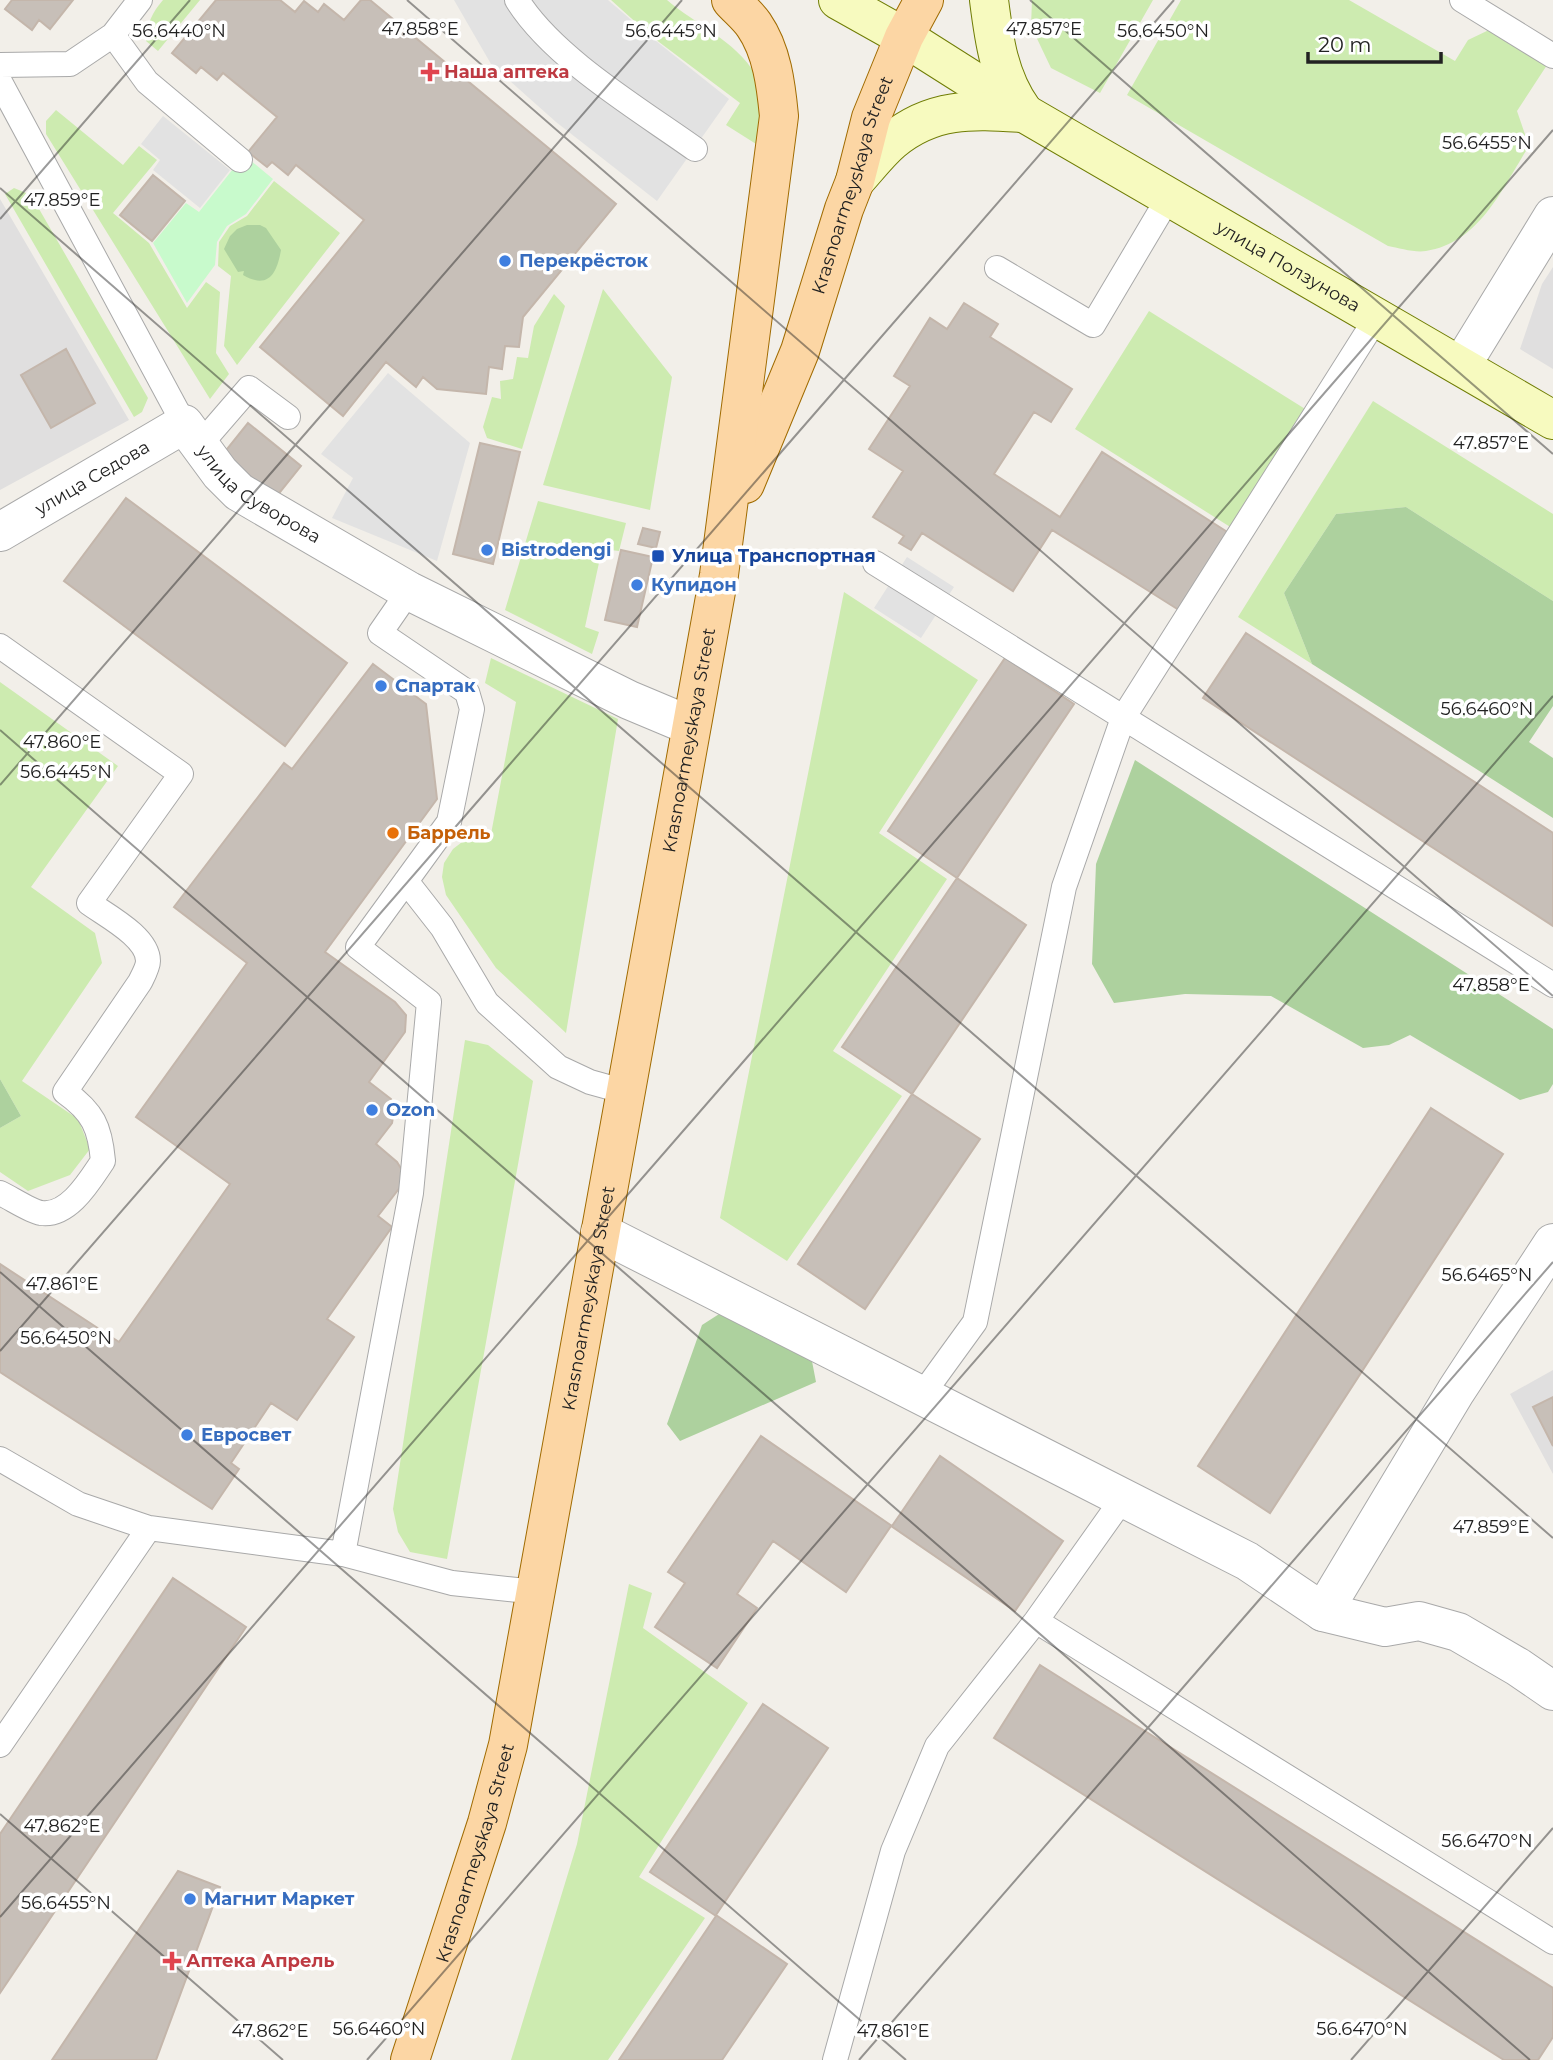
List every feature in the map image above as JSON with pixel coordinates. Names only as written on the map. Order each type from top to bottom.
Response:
[{"type":"main road","name":"Krasnoarmeyskaya Street","points":[[410,2060],[487,1823],[508,1745],[726,528],[779,116],[775,79],[766,52],[754,25],[731,0]]},
{"type":"main road","name":"улица Ползунова","points":[[838,0],[904,37],[1024,113],[1553,420]]},
{"type":"main road","name":"Krasnoarmeyskaya Street","points":[[726,528],[800,351],[855,181],[871,118],[904,37],[924,0]]},
{"type":"main road","points":[[989,0],[999,63],[1011,94],[1024,113]]},
{"type":"main road","name":"улица Ползунова","points":[[855,181],[892,141],[929,120],[962,110],[1024,113]]},
{"type":"street","points":[[1461,366],[1553,216]]},
{"type":"street","name":"улица Седова","points":[[0,531],[191,435]]},
{"type":"street","name":"улица Суворова","points":[[191,435],[220,473],[239,492],[409,591],[617,694],[691,726]]},
{"type":"street","points":[[600,1231],[1247,1560],[1323,1612],[1385,1627],[1419,1621],[1458,1632],[1553,1691]]},
{"type":"street","points":[[1323,1612],[1449,1403],[1553,1243]]},
{"type":"lane","points":[[0,65],[70,64],[113,35],[140,0]]},
{"type":"lane","points":[[517,0],[526,14],[577,64],[695,149]]},
{"type":"lane","points":[[1462,0],[1553,56]]},
{"type":"lane","points":[[113,35],[148,82],[240,160]]},
{"type":"lane","name":"улица Суворова","points":[[0,82],[191,435]]},
{"type":"lane","points":[[997,268],[1093,325],[1169,197]]},
{"type":"lane","points":[[922,1395],[975,1322],[1064,887],[1123,718],[1377,317]]},
{"type":"lane","points":[[191,435],[249,388],[288,417]]},
{"type":"lane","points":[[875,563],[1553,985]]},
{"type":"lane","points":[[342,1554],[411,1193],[429,1002],[358,947],[449,822],[472,709],[467,692],[380,633],[409,591]]},
{"type":"lane","points":[[0,646],[181,774],[89,903],[129,931],[145,946],[148,962],[140,982],[65,1093],[90,1114],[101,1138],[103,1161],[76,1199],[57,1210],[41,1213],[0,1193]]},
{"type":"lane","points":[[406,881],[442,927],[487,1003],[558,1067],[590,1082],[626,1092]]},
{"type":"lane","points":[[0,1459],[78,1504],[149,1528],[342,1554],[452,1583],[536,1591]]},
{"type":"lane","points":[[835,2060],[893,1851],[937,1746],[1036,1621],[1124,1497]]},
{"type":"lane","points":[[0,1745],[149,1528]]},
{"type":"lane","points":[[1036,1621],[1553,1942]]},
{"type":"shaded area","points":[[454,0],[608,0],[729,99],[657,201],[556,122],[491,64]]},
{"type":"shaded area","points":[[163,116],[230,170],[200,208],[153,170],[160,160],[141,144]]},
{"type":"shaded area","points":[[0,199],[129,420],[0,490]]},
{"type":"shaded area","points":[[1553,267],[1553,369],[1520,349],[1542,284]]},
{"type":"shaded area","points":[[388,373],[470,443],[437,561],[332,518],[353,478],[321,454]]},
{"type":"shaded area","points":[[907,557],[954,587],[921,638],[874,608]]},
{"type":"shaded area","points":[[1553,1370],[1553,1474],[1510,1394]]},
{"type":"green space","points":[[163,0],[200,0],[158,51],[146,41],[151,19]]},
{"type":"green space","points":[[611,0],[667,0],[737,52],[758,80],[772,154],[726,125],[740,103],[651,36]]},
{"type":"green space","points":[[1032,0],[1153,0],[1100,93],[1051,68],[1031,26]]},
{"type":"green space","points":[[1181,0],[1349,0],[1455,61],[1468,40],[1491,29],[1547,65],[1517,111],[1529,146],[1488,211],[1461,237],[1445,246],[1426,251],[1388,246],[1127,95]]},
{"type":"green space","points":[[56,110],[123,165],[139,146],[157,160],[113,213],[149,243],[187,308],[206,282],[220,292],[216,353],[229,374],[210,399],[46,134],[46,121]]},
{"type":"green space","points":[[244,155],[273,179],[246,214],[227,226],[217,242],[215,265],[187,303],[153,243],[186,203],[199,212]]},
{"type":"green space","points":[[274,181],[340,233],[237,365],[224,346],[231,276],[218,266],[219,242],[230,226],[247,216]]},
{"type":"green space","points":[[14,188],[31,195],[148,398],[142,412],[134,417],[5,194]]},
{"type":"green space","points":[[247,225],[266,228],[281,250],[274,272],[265,280],[252,279],[243,275],[244,271],[238,272],[224,249],[230,236]]},
{"type":"green space","points":[[603,289],[672,377],[650,510],[543,485]]},
{"type":"green space","points":[[554,294],[565,306],[522,449],[487,438],[483,427],[492,397],[501,399],[500,381],[513,379],[517,357],[528,358],[534,326]]},
{"type":"green space","points":[[1149,311],[1310,412],[1235,530],[1075,429]]},
{"type":"green space","points":[[1373,401],[1553,514],[1553,601],[1406,507],[1336,514],[1284,593],[1312,664],[1238,617]]},
{"type":"green space","points":[[538,501],[626,523],[619,551],[602,549],[585,627],[599,632],[592,654],[505,610]]},
{"type":"green space","points":[[1406,507],[1553,601],[1553,706],[1529,742],[1553,758],[1553,818],[1312,664],[1284,593],[1336,514]]},
{"type":"green space","points":[[844,592],[978,680],[879,833],[947,879],[833,1051],[902,1096],[787,1261],[720,1218]]},
{"type":"green space","points":[[491,658],[618,719],[566,1033],[496,968],[446,895],[442,877],[444,863],[453,849],[466,839],[491,834],[516,702],[485,683]]},
{"type":"green space","points":[[0,682],[118,766],[31,887],[95,933],[102,963],[22,1081],[78,1119],[90,1149],[70,1175],[28,1191],[0,1172],[0,1128],[21,1116],[0,1079]]},
{"type":"green space","points":[[1135,760],[1553,1029],[1553,1084],[1548,1092],[1520,1100],[1410,1035],[1389,1045],[1363,1048],[1271,996],[1185,994],[1114,1003],[1092,964],[1096,864]]},
{"type":"green space","points":[[465,1040],[488,1045],[533,1081],[447,1559],[410,1552],[398,1532],[393,1509]]},
{"type":"green space","points":[[0,1079],[21,1116],[0,1128]]},
{"type":"green space","points":[[727,1309],[811,1356],[816,1382],[680,1441],[667,1424],[702,1325]]},
{"type":"green space","points":[[629,1584],[652,1593],[643,1628],[748,1703],[639,1877],[705,1918],[608,2060],[511,2060],[577,1844]]},
{"type":"building","points":[[12,0],[73,0],[50,29],[39,20],[32,30],[5,9]]},
{"type":"building","points":[[216,0],[280,0],[295,12],[304,1],[318,12],[324,4],[344,20],[361,0],[370,0],[616,204],[523,317],[519,347],[505,346],[502,369],[489,367],[486,394],[437,389],[423,377],[416,387],[386,362],[343,416],[260,347],[364,220],[296,165],[288,175],[272,162],[267,167],[248,152],[277,117],[223,73],[217,80],[201,67],[196,73],[172,53]]},
{"type":"building","points":[[153,175],[185,201],[152,241],[120,215]]},
{"type":"building","points":[[964,303],[998,324],[990,337],[1072,389],[1051,422],[1034,412],[994,474],[1060,517],[1102,452],[1232,535],[1182,612],[1052,530],[1013,591],[922,533],[911,550],[899,543],[904,536],[873,517],[903,471],[869,449],[910,386],[894,376],[930,318],[947,329]]},
{"type":"building","points":[[66,349],[95,403],[51,428],[21,375]]},
{"type":"building","points":[[248,423],[301,466],[276,497],[223,454]]},
{"type":"building","points":[[480,443],[520,452],[493,564],[453,554]]},
{"type":"building","points":[[126,498],[347,663],[285,746],[64,581]]},
{"type":"building","points":[[643,528],[660,532],[656,548],[638,544]]},
{"type":"building","points":[[621,550],[653,557],[637,627],[605,620]]},
{"type":"building","points":[[1246,633],[1553,833],[1553,926],[1203,698]]},
{"type":"building","points":[[1005,658],[1074,704],[957,878],[888,831]]},
{"type":"building","points":[[373,664],[426,704],[437,799],[325,952],[395,1002],[406,1015],[405,1032],[369,1082],[391,1099],[394,1111],[392,1123],[376,1144],[397,1162],[405,1175],[401,1186],[378,1216],[392,1227],[327,1319],[354,1337],[297,1420],[271,1403],[231,1463],[239,1469],[212,1509],[0,1372],[0,1264],[119,1342],[230,1184],[136,1117],[247,963],[174,907],[284,763],[292,769]]},
{"type":"building","points":[[957,878],[1026,925],[912,1094],[842,1047]]},
{"type":"building","points":[[912,1094],[980,1139],[865,1309],[798,1264]]},
{"type":"building","points":[[1431,1108],[1503,1154],[1270,1513],[1198,1466]]},
{"type":"building","points":[[1553,1397],[1553,1446],[1533,1407]]},
{"type":"building","points":[[761,1436],[892,1526],[940,1456],[1063,1541],[1015,1611],[891,1526],[846,1592],[773,1541],[737,1594],[757,1608],[717,1668],[655,1627],[685,1583],[668,1572]]},
{"type":"building","points":[[173,1578],[246,1627],[0,1993],[0,1834]]},
{"type":"building","points":[[1040,1665],[1553,1988],[1553,2037],[1538,2060],[1504,2060],[994,1738]]},
{"type":"building","points":[[763,1704],[828,1748],[716,1915],[787,1964],[722,2060],[619,2060],[716,1916],[650,1872]]},
{"type":"building","points":[[178,1871],[220,1887],[156,2060],[52,2060]]},
{"type":"place","name":"Наша аптека","points":[[430,72]]},
{"type":"place","name":"Перекрёсток","points":[[505,261]]},
{"type":"place","name":"Bistrodengi","points":[[487,550]]},
{"type":"place","name":"Улица Транспортная","points":[[658,556]]},
{"type":"place","name":"Купидон","points":[[637,585]]},
{"type":"place","name":"Спартак","points":[[381,686]]},
{"type":"place","name":"Баррель","points":[[393,833]]},
{"type":"place","name":"Ozon","points":[[372,1110]]},
{"type":"place","name":"Евросвет","points":[[187,1435]]},
{"type":"place","name":"Магнит Маркет","points":[[190,1899]]},
{"type":"place","name":"Аптека Апрель","points":[[172,1961]]}]
